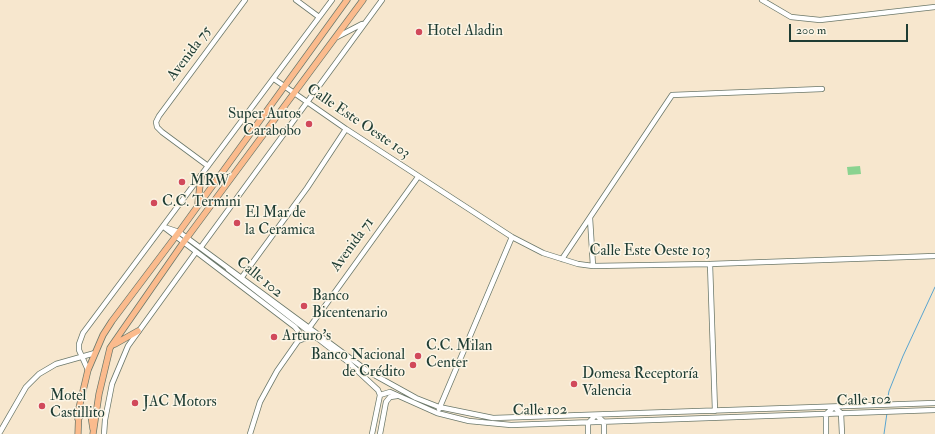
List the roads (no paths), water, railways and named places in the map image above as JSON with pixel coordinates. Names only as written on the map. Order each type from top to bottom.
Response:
[{"type":"main road","points":[[78,434],[78,419],[88,370],[112,320],[174,236],[179,232],[347,0]]},
{"type":"main road","points":[[94,434],[101,387],[110,348],[183,243],[363,0]]},
{"type":"main road","points":[[198,204],[201,176]]},
{"type":"main road","points":[[110,348],[119,341],[138,331]]},
{"type":"main road","points":[[78,419],[83,413],[88,412],[90,414],[94,434]]},
{"type":"street","name":"Avenida 75","points":[[208,166],[162,132],[157,127],[156,122],[245,0]]},
{"type":"street","points":[[296,0],[319,17]]},
{"type":"street","points":[[88,370],[81,356],[79,344],[83,333],[164,227],[332,0]]},
{"type":"street","points":[[201,247],[382,0]]},
{"type":"street","points":[[762,0],[791,17],[820,20],[935,7]]},
{"type":"street","points":[[335,38],[364,24]]},
{"type":"street","name":"Calle Este Oeste 103","points":[[274,79],[418,177],[512,237],[543,253],[562,259],[593,266],[710,264],[934,256]]},
{"type":"street","points":[[562,259],[672,95],[676,93],[822,89]]},
{"type":"street","points":[[242,277],[307,188],[346,129]]},
{"type":"street","name":"Avenida 71","points":[[309,328],[418,177]]},
{"type":"street","points":[[590,218],[593,266]]},
{"type":"street","name":"Calle 102","points":[[164,227],[179,232],[201,247],[368,372],[416,398],[439,407],[493,418],[935,403]]},
{"type":"street","name":"Calle 102","points":[[164,227],[295,327],[299,332],[298,341]]},
{"type":"street","points":[[437,413],[512,237]]},
{"type":"street","points":[[104,434],[105,420],[112,384],[120,362],[138,331],[196,252]]},
{"type":"street","points":[[710,264],[715,411]]},
{"type":"street","name":"Calle 102","points":[[224,265],[233,275],[372,382],[380,395],[390,392],[437,413],[469,421],[511,425],[935,410]]},
{"type":"street","points":[[250,434],[260,402],[267,387],[298,341],[306,338],[316,338]]},
{"type":"street","points":[[0,432],[26,387],[32,380],[46,369],[81,356],[95,353]]},
{"type":"street","points":[[372,434],[380,395]]},
{"type":"street","points":[[380,434],[386,402],[390,397],[398,396]]},
{"type":"street","points":[[826,434],[826,414],[834,407],[842,413],[842,434]]},
{"type":"street","points":[[588,434],[588,422],[596,415],[604,422],[604,434]]},
{"type":"waterway","points":[[887,402],[889,391],[903,356],[935,287]]},
{"type":"waterway","points":[[884,434],[887,413]]},
{"type":"place","name":"Hotel Aladin","points":[[419,32]]},
{"type":"place","name":"Super Autos Carabobo","points":[[309,124]]},
{"type":"place","name":"MRW","points":[[182,182]]},
{"type":"place","name":"C.C. Termini","points":[[154,203]]},
{"type":"place","name":"El Mar de la Ceramica","points":[[237,223]]},
{"type":"place","name":"Banco Bicentenario","points":[[304,306]]},
{"type":"place","name":"Arturo's","points":[[274,337]]},
{"type":"place","name":"C.C. Milan Center","points":[[418,356]]},
{"type":"place","name":"Banco Nacional de Crédito","points":[[413,365]]},
{"type":"place","name":"Domesa Receptoría Valencia","points":[[574,384]]},
{"type":"place","name":"JAC Motors","points":[[135,403]]},
{"type":"place","name":"Motel Castillito","points":[[42,406]]}]
